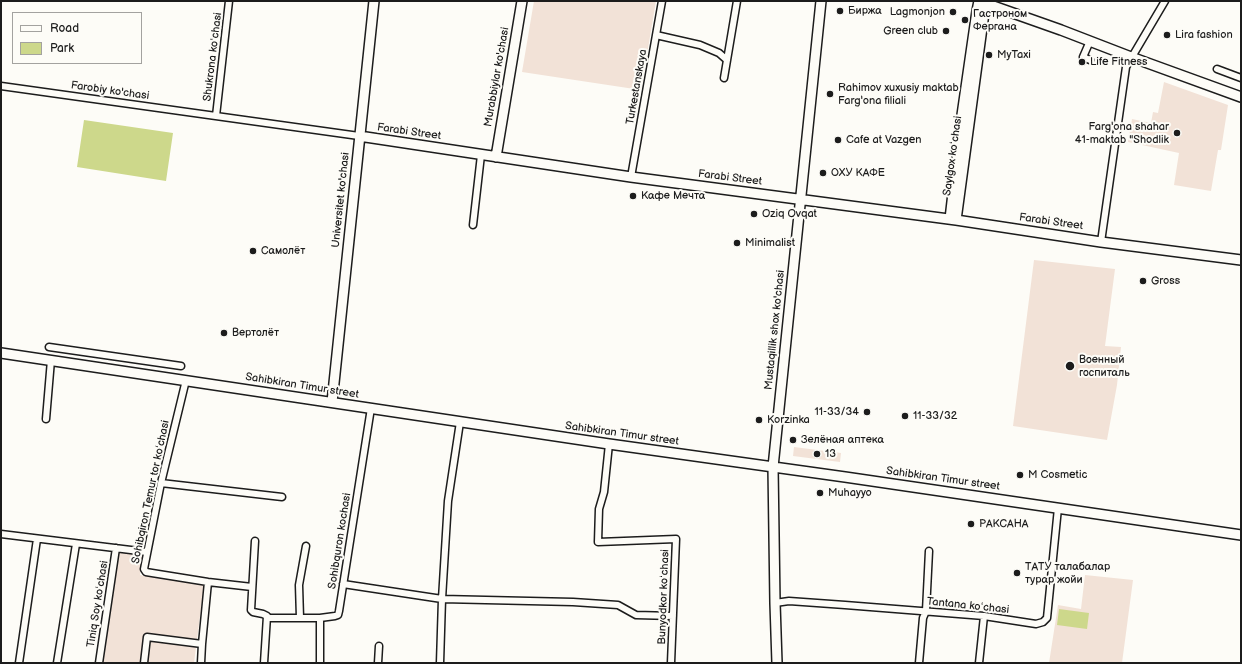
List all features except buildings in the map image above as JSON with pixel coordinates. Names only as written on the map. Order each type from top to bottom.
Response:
[{"type":"main road","name":"Universitet ko'chasi","points":[[332,402],[374,1]]},
{"type":"main road","name":"Murabbiylar ko'chasi","points":[[496,157],[522,1]]},
{"type":"main road","name":"Mustaqillik shox ko'chasi","points":[[777,663],[773,467],[821,1]]},
{"type":"main road","points":[[982,2],[1241,97]]},
{"type":"main road","name":"Saylgox koʻchasi","points":[[953,220],[984,13],[982,2]]},
{"type":"main road","name":"Farabi Street","points":[[359,136],[631,177],[1241,260]]},
{"type":"main road","name":"Sahibkiran Timur street","points":[[1,353],[460,422],[1241,535]]},
{"type":"street","name":"Shukrona koʻchasi","points":[[216,116],[229,1]]},
{"type":"street","name":"Turkestanskaya","points":[[631,177],[662,1]]},
{"type":"street","points":[[724,78],[737,1]]},
{"type":"street","points":[[1101,242],[1126,67],[1165,1]]},
{"type":"street","points":[[656,35],[700,45],[719,53],[727,60]]},
{"type":"street","points":[[1090,41],[1080,57],[1090,60]]},
{"type":"street","points":[[1217,69],[1241,78]]},
{"type":"street","name":"Farobiy ko'chasi","points":[[1,86],[216,116]]},
{"type":"street","name":"Farabi Street","points":[[216,116],[359,136]]},
{"type":"street","points":[[473,226],[481,155]]},
{"type":"street","points":[[48,347],[181,366]]},
{"type":"street","points":[[46,420],[51,360]]},
{"type":"street","name":"Sohibqiron Temur tor koʻchasi","points":[[186,380],[161,483],[144,569],[146,572],[208,582],[252,587]]},
{"type":"street","name":"Sohibquron kochasi","points":[[320,618],[338,615],[371,408]]},
{"type":"street","points":[[440,663],[442,598],[448,501],[460,422]]},
{"type":"street","name":"Bunyodkor koʻchasi","points":[[610,444],[604,492],[599,510],[598,542],[676,539],[671,663]]},
{"type":"street","points":[[161,483],[282,497]]},
{"type":"street","name":"Tantana koʻchasi","points":[[775,603],[789,601],[984,616],[1036,624],[1043,622],[1047,618],[1058,508]]},
{"type":"street","name":"Tiniq Soy koʻchasi","points":[[1,534],[147,552]]},
{"type":"street","points":[[19,663],[37,539]]},
{"type":"street","points":[[255,541],[251,610],[255,613],[266,615],[267,618],[320,618],[320,663]]},
{"type":"street","points":[[57,663],[76,544]]},
{"type":"street","points":[[300,618],[300,585],[306,546]]},
{"type":"street","name":"Tiniq Soy koʻchasi","points":[[98,663],[116,548]]},
{"type":"street","points":[[919,663],[923,618],[926,611],[929,551]]},
{"type":"street","points":[[201,663],[208,582]]},
{"type":"street","points":[[343,584],[442,598],[618,604],[636,615],[673,616]]},
{"type":"street","points":[[979,663],[984,616]]},
{"type":"street","points":[[264,663],[267,618]]},
{"type":"street","points":[[144,663],[147,637],[202,644]]},
{"type":"street","points":[[378,663],[379,646]]},
{"type":"shaded area","points":[[534,1],[656,1],[641,90],[522,72]]},
{"type":"shaded area","name":"Farg'ona shahar 41-maktab \"Shodlik","points":[[1164,82],[1228,105],[1221,150],[1218,150],[1211,191],[1174,185],[1179,153],[1128,142],[1132,119],[1151,123],[1153,112],[1158,113]]},
{"type":"shaded area","name":"Военный госпиталь","points":[[1034,260],[1115,269],[1105,346],[1121,347],[1117,385],[1107,440],[1013,426]]},
{"type":"shaded area","name":"13","points":[[794,447],[841,453],[840,462],[793,456]]},
{"type":"shaded area","points":[[117,552],[143,555],[140,575],[204,585],[194,663],[100,663]]},
{"type":"shaded area","points":[[1085,575],[1133,580],[1122,663],[1049,663],[1058,605],[1081,609]]},
{"type":"green space","points":[[84,120],[173,133],[166,181],[77,167]]},
{"type":"green space","points":[[1059,609],[1089,613],[1087,629],[1057,625]]},
{"type":"place","name":"Биржа","points":[[840,11]]},
{"type":"place","name":"Lagmonjon","points":[[953,12]]},
{"type":"place","name":"Гастроном Фергана","points":[[965,20]]},
{"type":"place","name":"Green club","points":[[946,31]]},
{"type":"place","name":"Lira fashion","points":[[1167,35]]},
{"type":"place","name":"MyTaxi","points":[[989,55]]},
{"type":"place","name":"Life Fitness","points":[[1082,62]]},
{"type":"place","name":"Rahimov xuxusiy maktab Farg'ona filiali","points":[[830,94]]},
{"type":"place","name":"Farg'ona shahar 41-maktab \"Shodlik","points":[[1177,133]]},
{"type":"place","name":"Cafe at Vazgen","points":[[838,140]]},
{"type":"place","name":"ОХУ КАФЕ","points":[[823,173]]},
{"type":"place","name":"Кафе Мечта","points":[[633,196]]},
{"type":"place","name":"Oziq Ovqat","points":[[754,214]]},
{"type":"place","name":"Minimalist","points":[[737,243]]},
{"type":"place","name":"Самолёт","points":[[253,251]]},
{"type":"place","name":"Gross","points":[[1143,281]]},
{"type":"place","name":"Вертолёт","points":[[224,333]]},
{"type":"place","name":"Военный госпиталь","points":[[1070,366]]},
{"type":"place","name":"11-33/34","points":[[867,412]]},
{"type":"place","name":"11-33/32","points":[[905,416]]},
{"type":"place","name":"Korzinka","points":[[759,420]]},
{"type":"place","name":"Зелёная аптека","points":[[793,440]]},
{"type":"place","name":"13","points":[[817,454]]},
{"type":"place","name":"M Cosmetic","points":[[1020,475]]},
{"type":"place","name":"Muhayyo","points":[[820,493]]},
{"type":"place","name":"РАКСАНА","points":[[971,524]]},
{"type":"place","name":"ТАТУ талабалар турар жойи","points":[[1017,573]]}]
